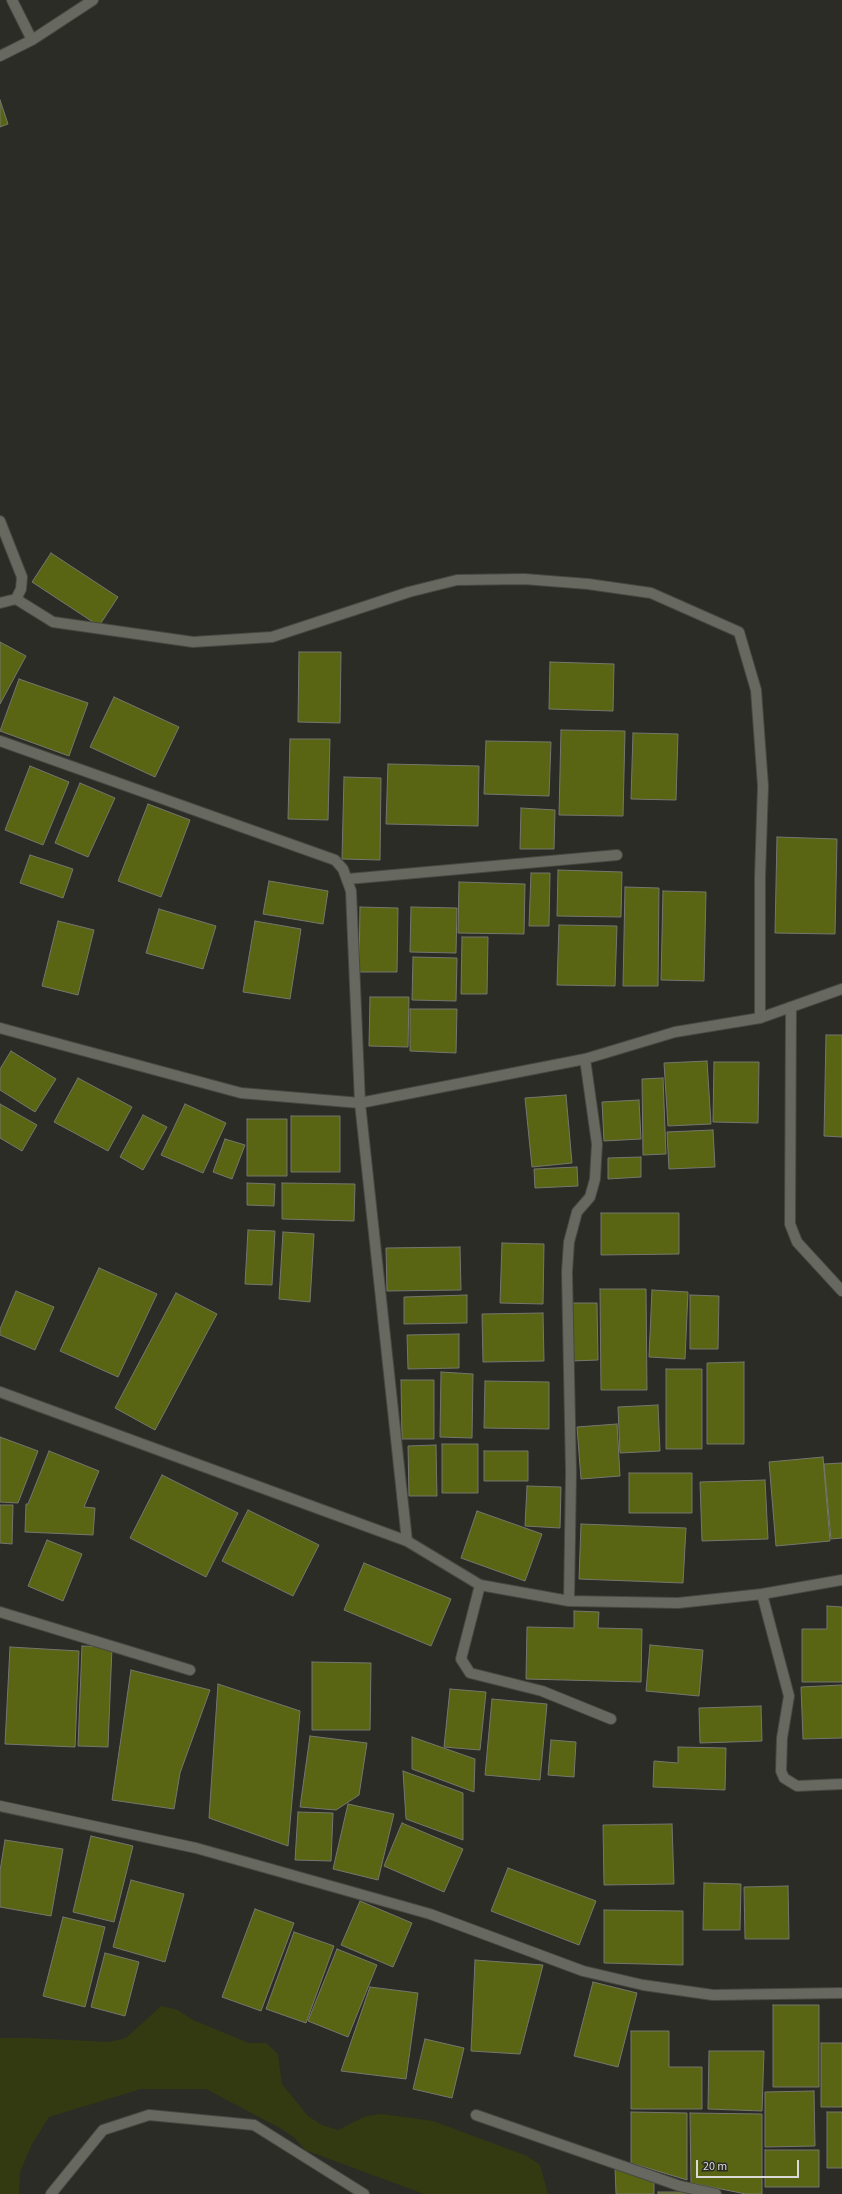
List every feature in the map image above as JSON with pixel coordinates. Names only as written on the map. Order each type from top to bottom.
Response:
[{"type":"street","points":[[12,0],[32,40]]},
{"type":"street","points":[[0,56],[32,40],[93,0]]},
{"type":"street","points":[[0,521],[22,577],[21,589],[16,598],[0,604]]},
{"type":"street","points":[[16,598],[53,622],[193,642],[272,637],[409,592],[457,580],[524,578],[588,584],[651,593],[738,632],[756,690],[763,786],[760,885],[760,1018]]},
{"type":"street","points":[[0,741],[335,860],[343,869],[351,890],[360,1103],[407,1541]]},
{"type":"street","points":[[348,879],[617,855]]},
{"type":"street","points":[[0,1028],[241,1093],[360,1103],[585,1059],[675,1032],[760,1018],[842,989]]},
{"type":"street","points":[[791,1007],[790,1224],[797,1242],[842,1292]]},
{"type":"street","points":[[569,1601],[571,1472],[567,1272],[569,1242],[577,1212],[590,1197],[595,1179],[597,1144],[585,1059]]},
{"type":"street","points":[[0,1392],[407,1541],[480,1585],[569,1601],[678,1603],[762,1594],[842,1580]]},
{"type":"street","points":[[480,1585],[460,1659],[470,1672],[542,1691],[611,1719]]},
{"type":"street","points":[[762,1594],[789,1696],[782,1738],[781,1771],[784,1778],[797,1786],[842,1784]]},
{"type":"street","points":[[0,1612],[190,1670]]},
{"type":"street","points":[[0,1806],[204,1850],[430,1914],[583,1971],[643,1985],[713,1995],[842,1993]]},
{"type":"street","points":[[51,2194],[103,2130],[149,2114],[254,2125],[364,2194]]},
{"type":"street","points":[[476,2114],[680,2186],[716,2194]]},
{"type":"green space","points":[[161,2006],[178,2010],[193,2020],[249,2043],[266,2043],[278,2054],[282,2084],[308,2116],[322,2125],[338,2130],[366,2116],[382,2114],[433,2121],[527,2156],[540,2165],[548,2194],[424,2194],[305,2150],[295,2138],[280,2128],[206,2089],[141,2089],[49,2117],[32,2144],[20,2172],[19,2194],[0,2194],[0,2038],[109,2042],[126,2038]]},
{"type":"building","points":[[0,100],[8,124],[0,127]]},
{"type":"building","points":[[51,553],[118,597],[99,626],[32,582]]},
{"type":"building","points":[[0,642],[26,656],[0,704]]},
{"type":"building","points":[[299,652],[341,652],[340,723],[298,722]]},
{"type":"building","points":[[550,662],[614,664],[613,711],[549,709]]},
{"type":"building","points":[[19,679],[88,703],[69,756],[0,731]]},
{"type":"building","points":[[114,697],[179,727],[155,777],[90,747]]},
{"type":"building","points":[[561,730],[625,731],[623,816],[559,815]]},
{"type":"building","points":[[633,733],[678,734],[676,800],[631,799]]},
{"type":"building","points":[[290,739],[330,739],[328,820],[288,819]]},
{"type":"building","points":[[486,741],[551,742],[549,796],[484,794]]},
{"type":"building","points":[[388,764],[479,766],[478,826],[386,824]]},
{"type":"building","points":[[30,766],[69,782],[43,845],[5,830]]},
{"type":"building","points":[[344,777],[381,778],[380,860],[342,859]]},
{"type":"building","points":[[80,783],[115,798],[88,857],[55,843]]},
{"type":"building","points":[[148,804],[190,820],[161,897],[118,881]]},
{"type":"building","points":[[521,808],[555,810],[554,849],[520,849]]},
{"type":"building","points":[[777,837],[837,839],[835,934],[775,933]]},
{"type":"building","points":[[30,855],[73,869],[63,898],[20,883]]},
{"type":"building","points":[[558,870],[622,872],[621,917],[557,916]]},
{"type":"building","points":[[531,873],[550,873],[549,926],[529,926]]},
{"type":"building","points":[[269,881],[328,891],[323,924],[263,914]]},
{"type":"building","points":[[459,882],[525,884],[524,934],[458,933]]},
{"type":"building","points":[[625,887],[659,888],[658,986],[623,986]]},
{"type":"building","points":[[663,891],[706,892],[704,981],[661,980]]},
{"type":"building","points":[[360,907],[398,908],[397,972],[359,972]]},
{"type":"building","points":[[411,907],[457,908],[456,953],[410,952]]},
{"type":"building","points":[[159,909],[216,926],[203,969],[146,953]]},
{"type":"building","points":[[58,921],[94,930],[78,995],[42,986]]},
{"type":"building","points":[[255,921],[301,929],[290,999],[243,992]]},
{"type":"building","points":[[559,925],[617,926],[615,986],[557,985]]},
{"type":"building","points":[[462,937],[488,937],[487,994],[461,994]]},
{"type":"building","points":[[413,957],[457,958],[456,1001],[412,1000]]},
{"type":"building","points":[[370,997],[409,997],[408,1047],[369,1046]]},
{"type":"building","points":[[410,1009],[457,1009],[456,1053],[410,1051]]},
{"type":"building","points":[[826,1035],[842,1035],[842,1137],[824,1136]]},
{"type":"building","points":[[11,1051],[56,1079],[35,1112],[0,1090],[0,1069]]},
{"type":"building","points":[[707,1061],[711,1124],[668,1126],[664,1063]]},
{"type":"building","points":[[714,1062],[759,1062],[758,1123],[713,1122]]},
{"type":"building","points":[[78,1078],[132,1107],[108,1151],[54,1122]]},
{"type":"building","points":[[663,1078],[666,1154],[643,1155],[642,1079]]},
{"type":"building","points":[[566,1095],[572,1163],[532,1167],[525,1098]]},
{"type":"building","points":[[639,1100],[641,1139],[604,1141],[602,1102]]},
{"type":"building","points":[[0,1104],[37,1125],[22,1151],[0,1138]]},
{"type":"building","points":[[185,1104],[226,1123],[203,1173],[161,1155]]},
{"type":"building","points":[[143,1115],[167,1127],[143,1170],[120,1157]]},
{"type":"building","points":[[291,1116],[340,1116],[340,1172],[291,1172]]},
{"type":"building","points":[[247,1119],[287,1119],[287,1176],[247,1176]]},
{"type":"building","points":[[713,1130],[715,1167],[669,1169],[667,1132]]},
{"type":"building","points":[[225,1139],[245,1145],[232,1179],[213,1172]]},
{"type":"building","points":[[641,1157],[641,1177],[608,1179],[608,1158]]},
{"type":"building","points":[[577,1167],[578,1186],[535,1188],[534,1169]]},
{"type":"building","points":[[247,1183],[275,1184],[274,1206],[247,1205]]},
{"type":"building","points":[[282,1183],[355,1184],[354,1221],[282,1219]]},
{"type":"building","points":[[601,1213],[679,1213],[679,1254],[601,1255]]},
{"type":"building","points":[[248,1230],[275,1231],[272,1285],[245,1284]]},
{"type":"building","points":[[283,1232],[314,1234],[310,1302],[279,1299]]},
{"type":"building","points":[[502,1243],[544,1244],[543,1304],[500,1303]]},
{"type":"building","points":[[460,1247],[461,1290],[387,1291],[386,1248]]},
{"type":"building","points":[[99,1268],[157,1294],[118,1377],[60,1351]]},
{"type":"building","points":[[600,1289],[646,1289],[647,1390],[601,1390]]},
{"type":"building","points":[[652,1290],[688,1292],[685,1359],[649,1357]]},
{"type":"building","points":[[16,1291],[54,1307],[35,1350],[0,1335],[0,1329]]},
{"type":"building","points":[[176,1293],[217,1314],[155,1430],[115,1408]]},
{"type":"building","points":[[467,1295],[467,1323],[404,1324],[404,1297]]},
{"type":"building","points":[[690,1295],[719,1296],[718,1349],[690,1349]]},
{"type":"building","points":[[570,1303],[597,1303],[598,1360],[571,1361]]},
{"type":"building","points":[[543,1313],[544,1361],[483,1362],[482,1314]]},
{"type":"building","points":[[459,1334],[459,1368],[408,1369],[407,1335]]},
{"type":"building","points":[[744,1362],[744,1444],[707,1444],[707,1363]]},
{"type":"building","points":[[666,1369],[702,1369],[702,1449],[666,1449]]},
{"type":"building","points":[[441,1372],[473,1374],[472,1438],[440,1437]]},
{"type":"building","points":[[401,1380],[434,1380],[434,1439],[402,1439]]},
{"type":"building","points":[[485,1381],[549,1382],[549,1429],[484,1428]]},
{"type":"building","points":[[658,1405],[660,1451],[620,1453],[618,1407]]},
{"type":"building","points":[[617,1424],[620,1476],[581,1479],[577,1427]]},
{"type":"building","points":[[0,1437],[38,1451],[18,1503],[0,1502]]},
{"type":"building","points":[[442,1444],[478,1444],[478,1493],[442,1493]]},
{"type":"building","points":[[436,1445],[437,1496],[409,1496],[408,1446]]},
{"type":"building","points":[[49,1451],[99,1471],[84,1507],[95,1508],[93,1535],[25,1532],[26,1504],[28,1504]]},
{"type":"building","points":[[484,1451],[528,1451],[528,1481],[484,1481]]},
{"type":"building","points":[[823,1457],[830,1541],[776,1546],[769,1462]]},
{"type":"building","points":[[842,1463],[842,1538],[831,1539],[824,1464]]},
{"type":"building","points":[[629,1473],[692,1473],[692,1513],[629,1513]]},
{"type":"building","points":[[162,1475],[238,1513],[206,1577],[130,1538]]},
{"type":"building","points":[[765,1480],[768,1539],[702,1541],[700,1482]]},
{"type":"building","points":[[527,1486],[561,1487],[560,1528],[525,1526]]},
{"type":"building","points":[[0,1505],[13,1505],[12,1544],[0,1543]]},
{"type":"building","points":[[248,1510],[319,1545],[293,1596],[222,1561]]},
{"type":"building","points":[[477,1511],[542,1534],[525,1581],[461,1558]]},
{"type":"building","points":[[581,1524],[686,1528],[683,1583],[579,1579]]},
{"type":"building","points":[[47,1540],[82,1554],[63,1601],[28,1586]]},
{"type":"building","points":[[364,1563],[451,1599],[431,1646],[344,1610]]},
{"type":"building","points":[[827,1606],[842,1607],[842,1682],[802,1682],[802,1629],[827,1629]]},
{"type":"building","points":[[574,1611],[599,1612],[598,1628],[642,1629],[641,1682],[526,1679],[527,1627],[574,1628]]},
{"type":"building","points":[[650,1645],[703,1650],[699,1696],[646,1691]]},
{"type":"building","points":[[82,1646],[112,1647],[108,1747],[78,1746]]},
{"type":"building","points":[[10,1647],[79,1651],[75,1747],[5,1744]]},
{"type":"building","points":[[312,1662],[371,1663],[370,1730],[312,1730]]},
{"type":"building","points":[[131,1670],[210,1690],[180,1773],[174,1809],[112,1800]]},
{"type":"building","points":[[218,1684],[300,1711],[288,1846],[209,1818]]},
{"type":"building","points":[[842,1685],[842,1738],[803,1739],[801,1687]]},
{"type":"building","points":[[450,1689],[486,1692],[480,1750],[444,1747]]},
{"type":"building","points":[[492,1699],[547,1704],[540,1780],[485,1775]]},
{"type":"building","points":[[761,1706],[762,1741],[700,1743],[699,1708]]},
{"type":"building","points":[[310,1736],[367,1743],[359,1795],[336,1810],[300,1807]]},
{"type":"building","points":[[412,1737],[475,1759],[474,1792],[412,1769]]},
{"type":"building","points":[[551,1740],[576,1742],[574,1777],[548,1775]]},
{"type":"building","points":[[678,1747],[726,1748],[725,1790],[653,1787],[654,1761],[678,1763]]},
{"type":"building","points":[[403,1771],[463,1793],[463,1840],[406,1819]]},
{"type":"building","points":[[348,1804],[394,1814],[378,1880],[333,1869]]},
{"type":"building","points":[[298,1812],[333,1813],[331,1861],[295,1860]]},
{"type":"building","points":[[402,1823],[463,1849],[444,1892],[384,1866]]},
{"type":"building","points":[[672,1824],[674,1884],[604,1885],[603,1825]]},
{"type":"building","points":[[91,1836],[133,1846],[114,1922],[73,1912]]},
{"type":"building","points":[[5,1840],[63,1849],[51,1916],[0,1907],[0,1871]]},
{"type":"building","points":[[508,1868],[596,1901],[579,1945],[491,1911]]},
{"type":"building","points":[[131,1880],[184,1894],[165,1962],[113,1947]]},
{"type":"building","points":[[704,1883],[741,1884],[740,1930],[703,1930]]},
{"type":"building","points":[[788,1886],[789,1939],[745,1939],[744,1887]]},
{"type":"building","points":[[360,1901],[412,1923],[393,1967],[341,1945]]},
{"type":"building","points":[[255,1909],[294,1923],[261,2011],[222,1997]]},
{"type":"building","points":[[604,1910],[683,1911],[683,1965],[604,1963]]},
{"type":"building","points":[[63,1917],[105,1927],[85,2007],[43,1996]]},
{"type":"building","points":[[294,1932],[334,1946],[306,2023],[266,2009]]},
{"type":"building","points":[[337,1949],[377,1965],[348,2037],[308,2021]]},
{"type":"building","points":[[105,1953],[139,1962],[125,2016],[91,2007]]},
{"type":"building","points":[[475,1960],[543,1965],[520,2054],[471,2051]]},
{"type":"building","points":[[593,1982],[637,1993],[618,2067],[574,2056]]},
{"type":"building","points":[[370,1987],[418,1993],[406,2079],[341,2071]]},
{"type":"building","points":[[773,2005],[819,2005],[819,2087],[773,2087]]},
{"type":"building","points":[[631,2031],[669,2031],[669,2067],[702,2067],[702,2109],[631,2109]]},
{"type":"building","points":[[425,2039],[464,2048],[452,2098],[413,2089]]},
{"type":"building","points":[[821,2043],[842,2043],[842,2107],[821,2107]]},
{"type":"building","points":[[709,2051],[764,2051],[762,2111],[708,2109]]},
{"type":"building","points":[[814,2091],[815,2146],[765,2147],[765,2092]]},
{"type":"building","points":[[631,2112],[687,2113],[687,2180],[631,2163]]},
{"type":"building","points":[[827,2112],[842,2112],[842,2168],[827,2168]]},
{"type":"building","points":[[690,2113],[762,2114],[762,2194],[746,2194],[691,2183]]},
{"type":"building","points":[[765,2150],[819,2150],[819,2187],[765,2187]]},
{"type":"building","points":[[615,2166],[654,2180],[654,2194],[616,2194]]},
{"type":"building","points":[[658,2192],[690,2192],[690,2194],[658,2194]]}]
